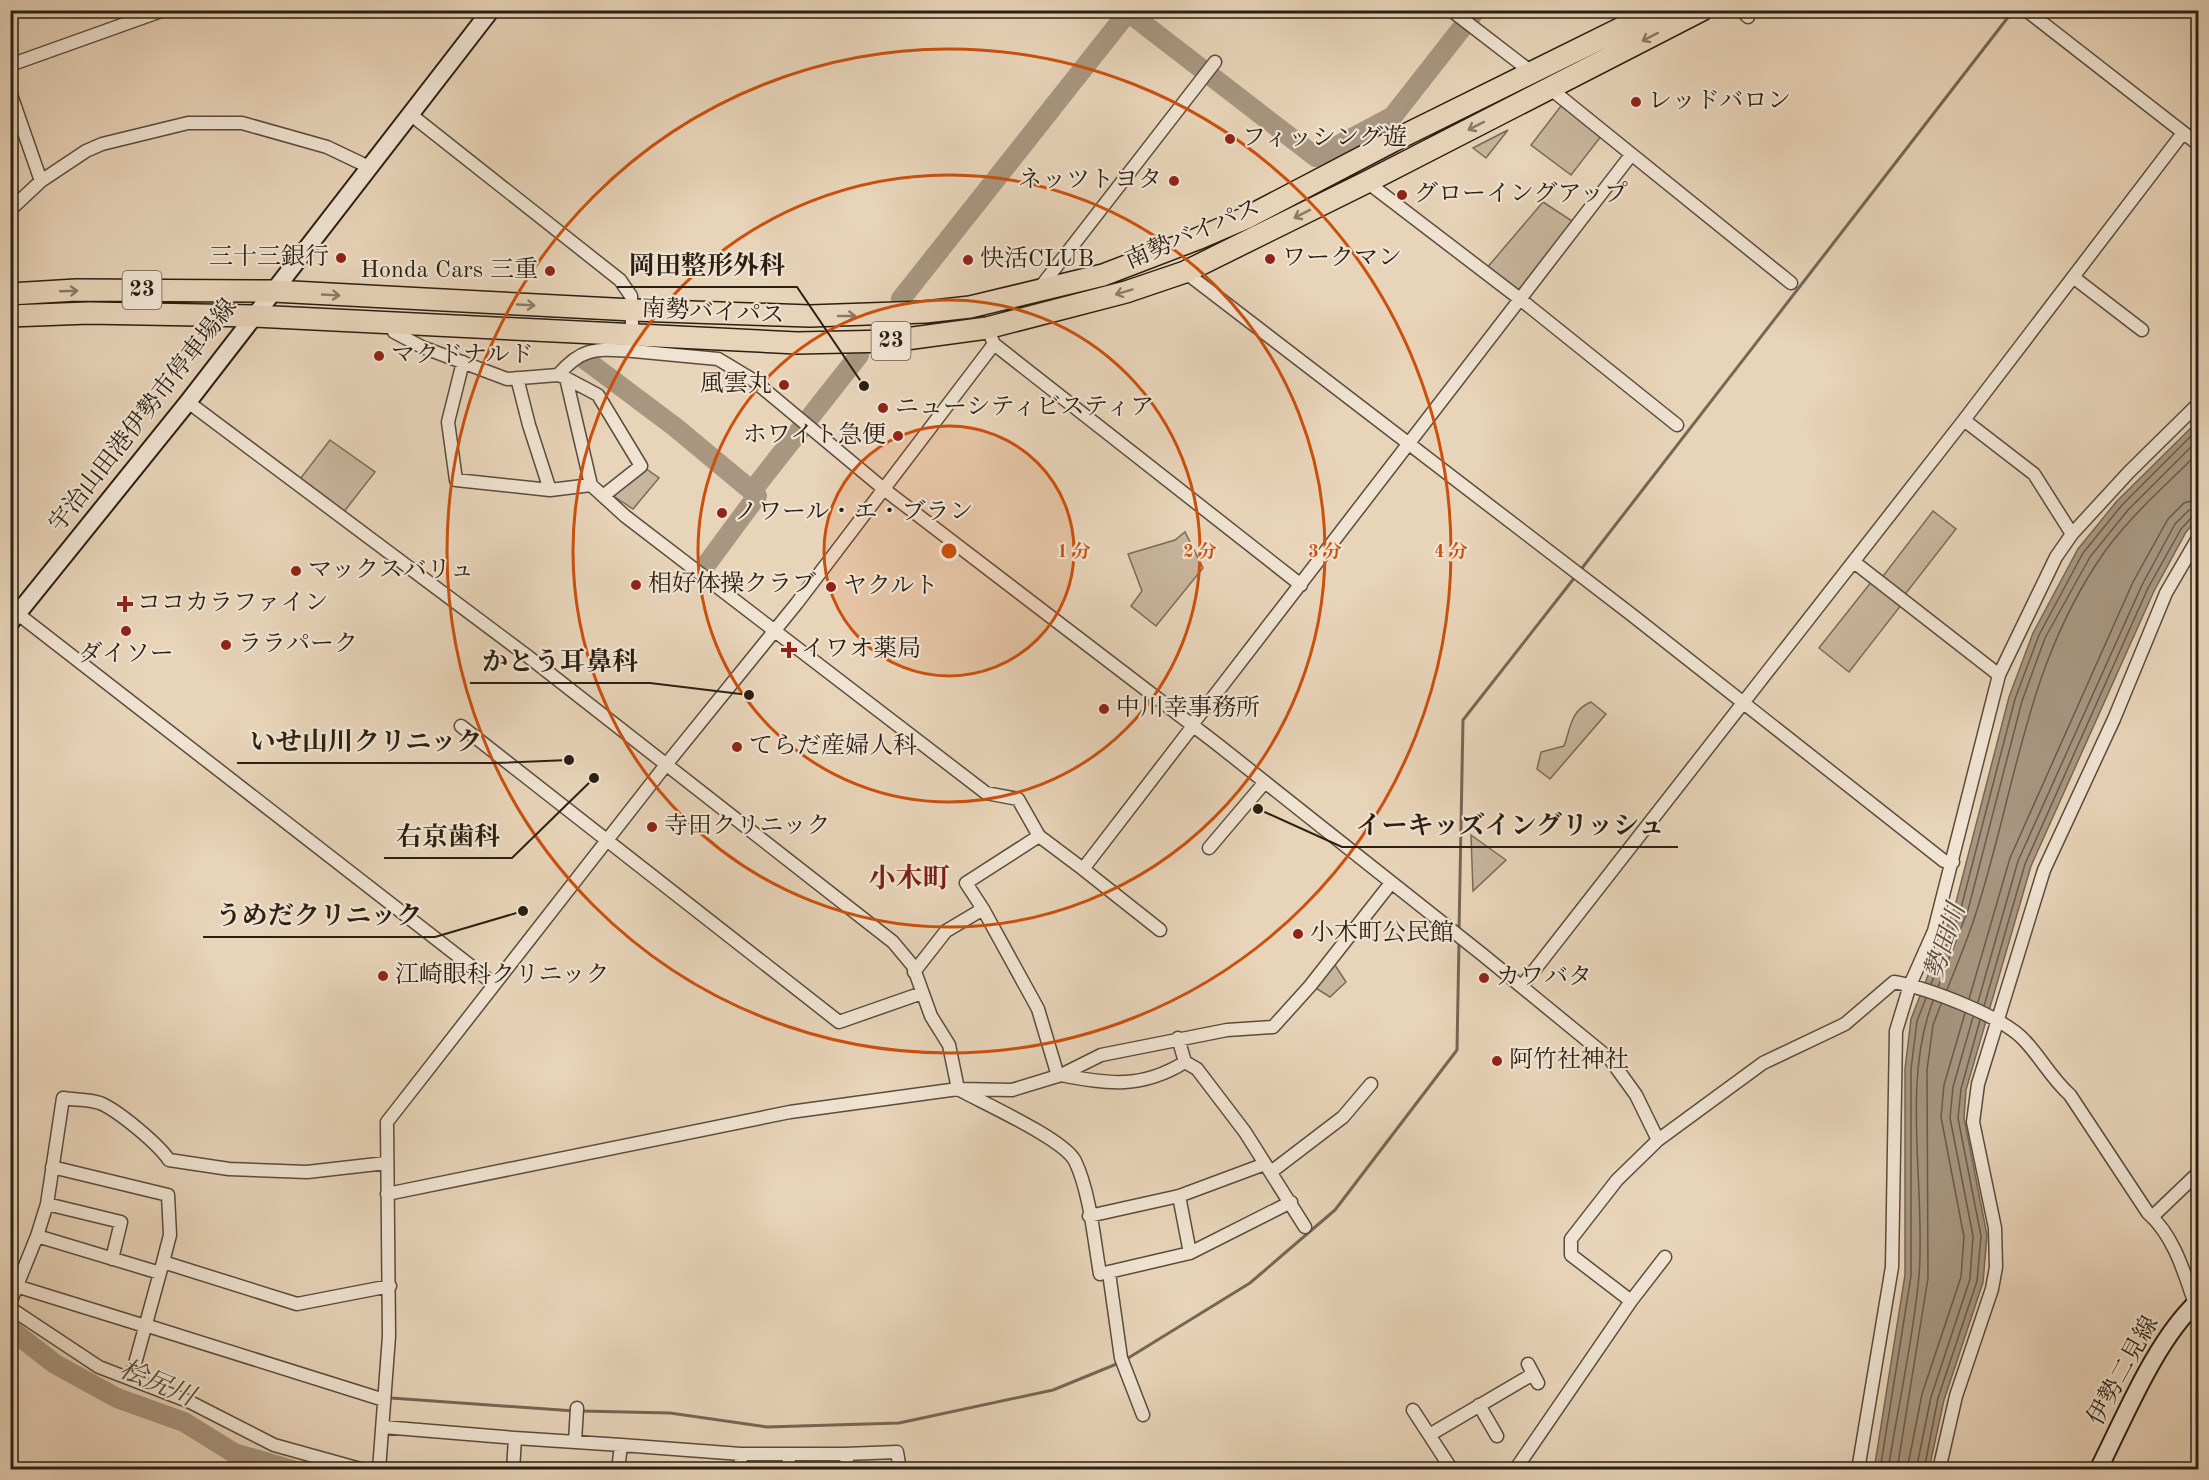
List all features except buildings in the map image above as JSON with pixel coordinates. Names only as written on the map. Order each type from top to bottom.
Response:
[{"type":"highway","name":"南勢バイパス","points":[[10,294],[76,290],[273,291],[633,310],[862,316],[970,307],[1103,275],[1160,255],[1248,217],[1658,10]]},
{"type":"highway","name":"南勢バイパス","points":[[10,316],[89,313],[254,316],[633,343],[695,339],[850,342],[991,336],[1185,272],[1367,182],[1702,10]]},
{"type":"main road","name":"宇治山田港伊勢市停車場線","points":[[14,618],[188,402],[491,10]]},
{"type":"main road","name":"伊勢二見線","points":[[2098,1470],[2160,1351],[2197,1303]]},
{"type":"street","points":[[2026,10],[2199,144]]},
{"type":"street","points":[[10,65],[162,11]]},
{"type":"street","points":[[1457,12],[1791,283]]},
{"type":"street","points":[[1036,292],[1215,62]]},
{"type":"street","points":[[10,93],[42,181]]},
{"type":"street","points":[[410,114],[620,280],[631,296],[633,343]]},
{"type":"street","points":[[10,210],[70,160],[102,144],[188,123],[242,123],[327,147],[369,167]]},
{"type":"street","points":[[1522,986],[1854,562],[2183,133]]},
{"type":"street","points":[[1083,869],[1631,155]]},
{"type":"street","points":[[1367,182],[1520,299],[1677,425]]},
{"type":"street","points":[[1185,272],[1584,578],[1944,861],[1953,862]]},
{"type":"street","points":[[2073,277],[2142,330]]},
{"type":"street","points":[[394,332],[423,347],[507,379],[562,376],[598,395],[641,466],[603,496]]},
{"type":"street","points":[[379,1470],[390,1286],[387,1122],[665,766],[777,629],[885,490],[991,336],[1301,585]]},
{"type":"street","points":[[1160,930],[1039,836],[1018,799],[986,792],[777,629],[625,516],[591,485],[562,376],[571,360],[592,349],[633,343],[718,359],[753,380],[885,490],[1265,782],[1522,986],[1610,1059],[1623,1074],[1658,1140]]},
{"type":"street","points":[[463,362],[448,422],[456,480],[550,490],[591,485]]},
{"type":"street","points":[[517,378],[550,490]]},
{"type":"street","points":[[188,402],[530,658],[665,766],[893,942],[914,972],[931,1016],[949,1045],[958,1089],[1059,1144],[1075,1160],[1100,1274],[1109,1274],[1190,1253],[1291,1202]]},
{"type":"street","points":[[1858,1470],[1892,1267],[1896,1031],[1934,931],[1999,675],[2056,557],[2072,534],[2129,472],[2199,404]]},
{"type":"street","points":[[1964,420],[2034,474],[2072,534]]},
{"type":"street","points":[[1939,1470],[1956,1396],[1992,1289],[1996,1268],[1995,1228],[1973,1114],[1978,1084],[2044,870],[2114,719],[2166,593],[2199,538]]},
{"type":"street","points":[[1854,562],[1999,675]]},
{"type":"street","points":[[14,618],[494,984]]},
{"type":"street","points":[[461,726],[839,1022],[921,993]]},
{"type":"street","points":[[1209,848],[1265,782]]},
{"type":"street","points":[[1039,836],[966,883],[983,909],[1038,1009],[1059,1076]]},
{"type":"street","points":[[387,1194],[790,1112],[958,1089],[1012,1090],[1059,1076],[1101,1055],[1227,1030],[1264,1029],[1280,1022],[1390,883]]},
{"type":"street","points":[[914,972],[946,931],[983,909]]},
{"type":"street","points":[[1631,1301],[1571,1255],[1569,1248],[1571,1239],[1617,1180],[1658,1140],[1763,1063],[1845,1024],[1894,982],[1912,986],[1999,1021],[2025,1041],[2060,1087],[2070,1095],[2152,1217],[2157,1220],[2173,1248],[2197,1303]]},
{"type":"street","points":[[1178,1038],[1185,1062],[1197,1069],[1268,1168],[1305,1227]]},
{"type":"street","points":[[1059,1076],[1109,1084],[1138,1081],[1172,1070],[1185,1062]]},
{"type":"street","points":[[1089,1216],[1179,1196],[1268,1168],[1342,1117],[1371,1084]]},
{"type":"street","points":[[10,1303],[37,1236],[47,1204],[63,1098],[98,1102],[111,1109],[144,1137],[159,1145],[169,1160],[229,1169],[307,1172],[386,1163]]},
{"type":"street","points":[[52,1167],[168,1195],[170,1235],[132,1378]]},
{"type":"street","points":[[2152,1217],[2199,1173]]},
{"type":"street","points":[[1179,1196],[1190,1253]]},
{"type":"street","points":[[47,1204],[121,1222],[112,1259]]},
{"type":"street","points":[[37,1236],[112,1259],[162,1268],[297,1304],[390,1286]]},
{"type":"street","points":[[1515,1470],[1631,1301],[1665,1257]]},
{"type":"street","points":[[1109,1274],[1122,1362],[1143,1415]]},
{"type":"street","points":[[16,1286],[384,1400]]},
{"type":"street","points":[[10,1308],[99,1367],[190,1402],[274,1445],[364,1470]]},
{"type":"street","points":[[1431,1434],[1533,1374]]},
{"type":"street","points":[[1479,1405],[1497,1436]]},
{"type":"street","points":[[1413,1410],[1431,1434],[1452,1470]]},
{"type":"street","points":[[575,1442],[576,1412]]},
{"type":"street","points":[[383,1427],[741,1454],[897,1452],[900,1470]]},
{"type":"street","points":[[513,1470],[515,1438]]},
{"type":"street","points":[[618,1470],[621,1445]]},
{"type":"street","points":[[740,1470],[741,1454]]},
{"type":"street","points":[[845,1454],[849,1470]]},
{"type":"street","points":[[788,1470],[789,1455]]},
{"type":"shaded area","points":[[1561,106],[1602,135],[1571,175],[1531,145]]},
{"type":"shaded area","points":[[1508,130],[1486,158],[1473,148]]},
{"type":"shaded area","points":[[1543,202],[1575,223],[1519,294],[1486,269]]},
{"type":"shaded area","points":[[330,440],[375,472],[343,513],[300,479]]},
{"type":"shaded area","points":[[645,468],[659,478],[633,509],[612,495]]},
{"type":"shaded area","points":[[1933,511],[1956,529],[1903,597],[1880,580]]},
{"type":"shaded area","points":[[1185,532],[1203,568],[1156,626],[1131,606],[1142,591],[1128,554],[1175,540]]},
{"type":"shaded area","points":[[1872,581],[1902,604],[1849,672],[1819,648]]},
{"type":"shaded area","points":[[1591,702],[1606,714],[1550,779],[1537,769],[1541,752],[1564,746],[1575,715]]},
{"type":"shaded area","points":[[1471,835],[1506,860],[1473,891]]},
{"type":"shaded area","points":[[1333,962],[1346,982],[1330,997],[1314,987]]},
{"type":"water","name":"勢田川","points":[[2198,421],[2198,519],[2186,532],[2154,591],[2031,866],[1966,1090],[1964,1118],[1987,1235],[1983,1282],[1944,1400],[1929,1469],[1874,1470],[1905,1275],[1905,1069],[1911,1019],[1955,906],[2009,697],[2033,633],[2078,549],[2117,501]]},
{"type":"waterway","points":[[901,299],[1128,12],[1316,157],[1393,116],[1476,10]]},
{"type":"waterway","points":[[1579,572],[2009,16],[2002,10]]},
{"type":"waterway","points":[[706,565],[757,496],[752,491],[859,355]]},
{"type":"waterway","points":[[583,358],[675,427],[752,491]]},
{"type":"waterway","points":[[1459,931],[1463,720],[1575,577]]},
{"type":"waterway","points":[[1125,1360],[1250,1283],[1335,1210],[1457,1050],[1459,941]]},
{"type":"waterway","name":"桧尻川","points":[[10,1329],[55,1364],[117,1398],[184,1422],[234,1453],[293,1470]]},
{"type":"waterway","points":[[581,1411],[670,1413],[767,1427],[899,1423],[1053,1390],[1119,1363]]},
{"type":"waterway","points":[[391,1398],[575,1411]]},
{"type":"place","name":"レッドバロン","points":[[1636,102]]},
{"type":"place","name":"フィッシング遊","points":[[1230,139]]},
{"type":"place","name":"ネッツトヨタ","points":[[1174,181]]},
{"type":"place","name":"グローイングアップ","points":[[1402,195]]},
{"type":"place","name":"三十三銀行","points":[[341,258]]},
{"type":"place","name":"ワークマン","points":[[1270,259]]},
{"type":"place","name":"快活CLUB","points":[[968,260]]},
{"type":"place","name":"Honda Cars 三重","points":[[550,271]]},
{"type":"place","name":"マクドナルド","points":[[379,356]]},
{"type":"place","name":"風雲丸","points":[[784,385]]},
{"type":"place","name":"岡田整形外科","points":[[864,386]]},
{"type":"place","name":"ニューシティビスティア","points":[[883,408]]},
{"type":"place","name":"ホワイト急便","points":[[898,436]]},
{"type":"place","name":"ノワール・エ・ブラン","points":[[722,513]]},
{"type":"place","name":"マックスバリュ","points":[[296,571]]},
{"type":"place","name":"相好体操クラブ","points":[[636,585]]},
{"type":"place","name":"ヤクルト","points":[[831,587]]},
{"type":"place","name":"ココカラファイン","points":[[125,604]]},
{"type":"place","name":"ダイソー","points":[[126,631]]},
{"type":"place","name":"ララパーク","points":[[226,645]]},
{"type":"place","name":"イワオ薬局","points":[[789,650]]},
{"type":"place","name":"かとう耳鼻科","points":[[749,695]]},
{"type":"place","name":"中川幸事務所","points":[[1104,709]]},
{"type":"place","name":"てらだ産婦人科","points":[[737,747]]},
{"type":"place","name":"いせ山川クリニック","points":[[569,760]]},
{"type":"place","name":"右京歯科","points":[[594,778]]},
{"type":"place","name":"イーキッズイングリッシュ","points":[[1258,809]]},
{"type":"place","name":"寺田クリニック","points":[[652,827]]},
{"type":"place","name":"うめだクリニック","points":[[523,911]]},
{"type":"place","name":"小木町公民館","points":[[1298,934]]},
{"type":"place","name":"江崎眼科クリニック","points":[[383,976]]},
{"type":"place","name":"カワバタ","points":[[1484,978]]},
{"type":"place","name":"阿竹社神社","points":[[1497,1061]]},
{"type":"district","name":"小木町","points":[[909,879]]}]
